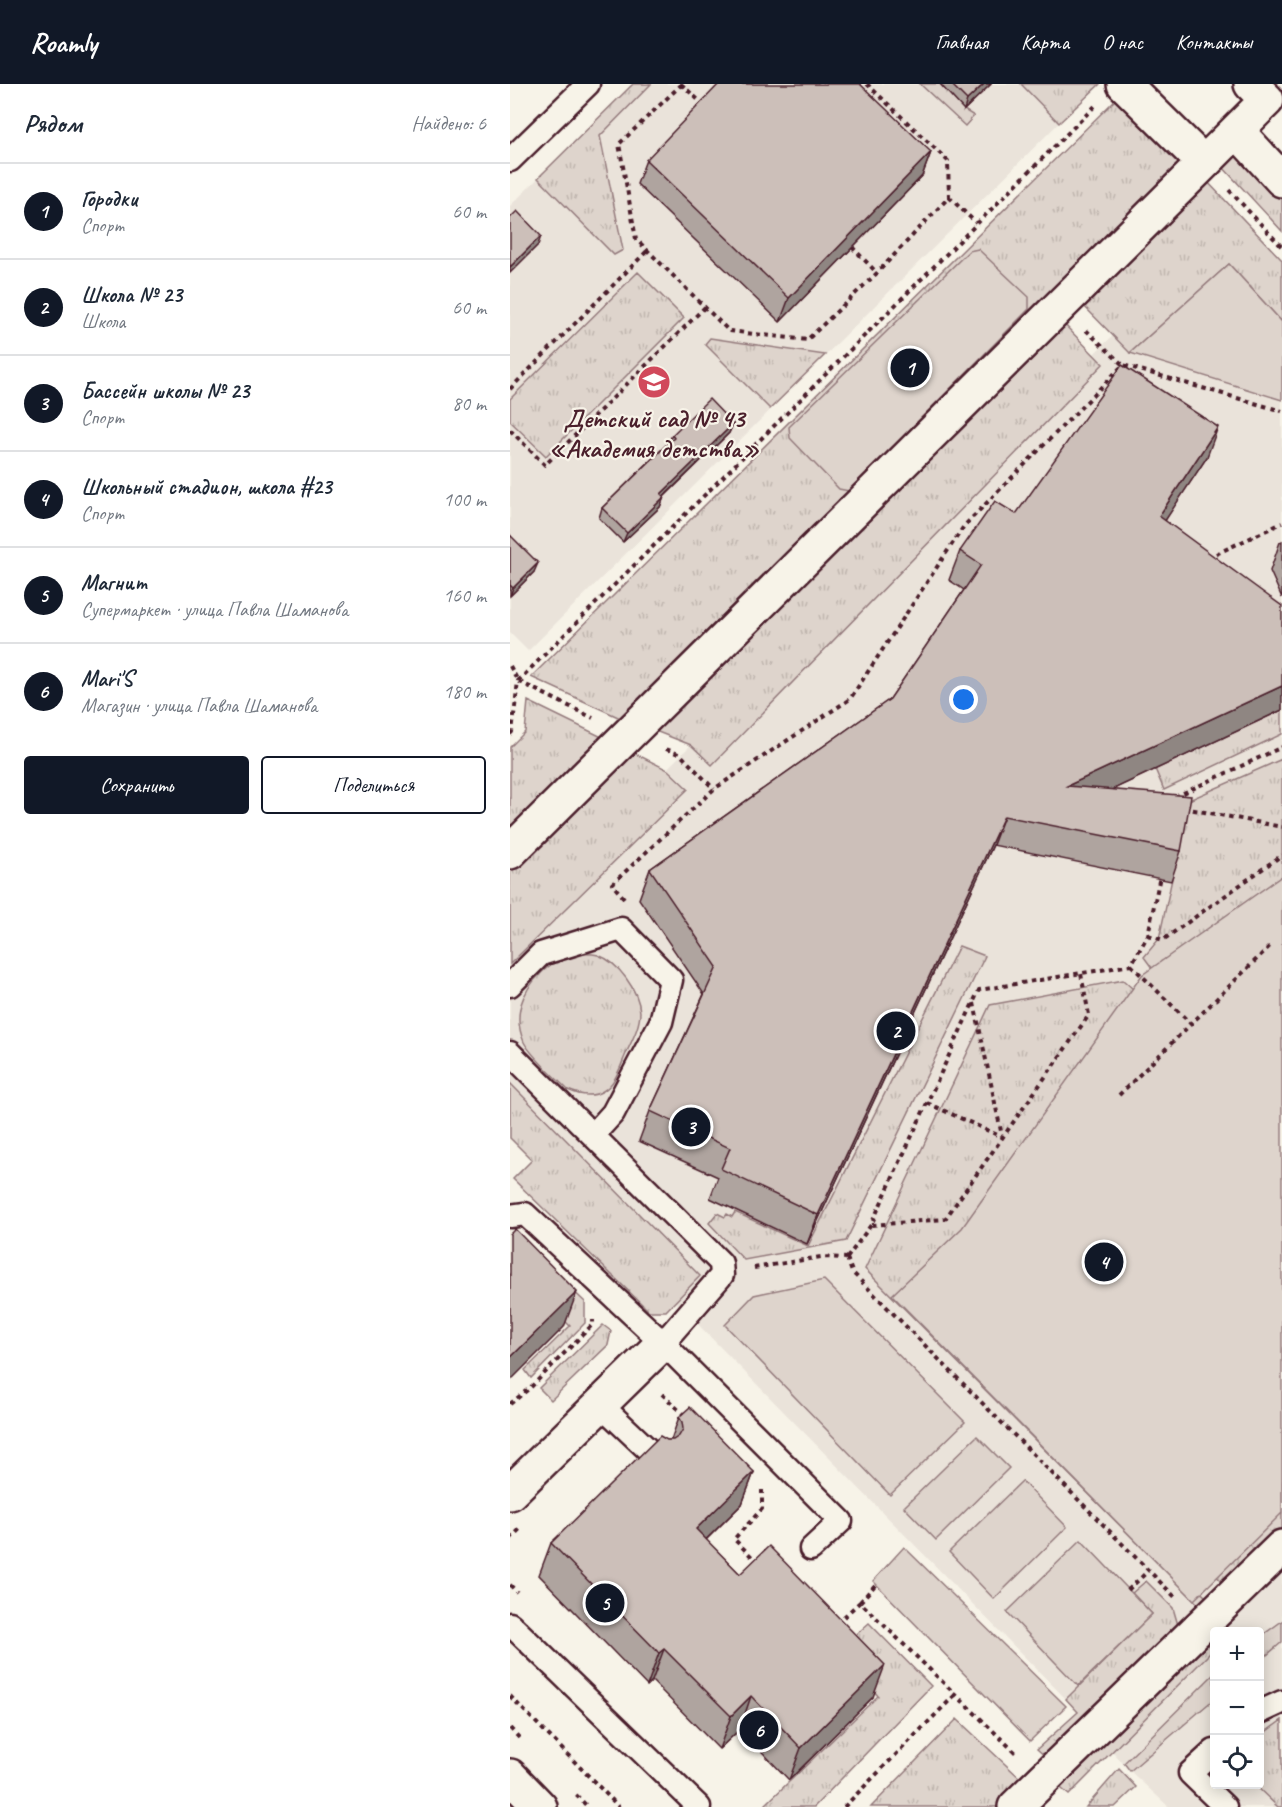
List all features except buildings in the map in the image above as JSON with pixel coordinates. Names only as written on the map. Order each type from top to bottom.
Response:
[{"type":"street","points":[[510,852],[1060,304],[1237,131],[1266,90]]},
{"type":"street","points":[[1112,92],[1204,163]]},
{"type":"street","points":[[1237,131],[1282,180]]},
{"type":"street","points":[[510,1493],[663,1343]]},
{"type":"street","points":[[1015,1807],[1282,1547]]},
{"type":"street","points":[[510,1776],[540,1807]]},
{"type":"lane","points":[[510,160],[588,84]]},
{"type":"lane","points":[[510,985],[540,954],[621,928],[671,980],[661,1022],[614,1113],[593,1135]]},
{"type":"lane","points":[[510,1053],[721,1263],[722,1275],[663,1343]]},
{"type":"lane","points":[[510,1216],[525,1214],[663,1343],[841,1521],[812,1549]]},
{"type":"lane","points":[[601,1405],[658,1459]]},
{"type":"lane","points":[[510,1624],[699,1807]]},
{"type":"lane","points":[[1264,1710],[1282,1702]]},
{"type":"lane","points":[[1210,1755],[1190,1773],[1225,1807]]},
{"type":"path","points":[[709,110],[681,84],[619,144],[636,239],[729,331],[807,340],[877,273],[949,198],[948,161],[867,84]]},
{"type":"path","points":[[518,681],[976,223],[1112,92]]},
{"type":"path","points":[[1204,163],[1282,247]]},
{"type":"path","points":[[949,198],[976,223]]},
{"type":"path","points":[[852,247],[877,273]]},
{"type":"path","points":[[510,389],[647,251]]},
{"type":"path","points":[[1060,304],[1123,365],[1282,411]]},
{"type":"path","points":[[510,430],[545,465],[705,307]]},
{"type":"path","points":[[627,902],[612,884],[714,789],[850,699],[964,526],[1123,365]]},
{"type":"path","points":[[1216,554],[1282,523]]},
{"type":"path","points":[[510,666],[518,681],[510,735]]},
{"type":"path","points":[[518,681],[628,735],[681,755],[714,789]]},
{"type":"path","points":[[1282,755],[1281,748],[1177,796],[1174,806],[1282,827]]},
{"type":"path","points":[[1148,934],[1163,940],[1282,855]]},
{"type":"path","points":[[1131,965],[1148,934],[1160,876]]},
{"type":"path","points":[[1119,1095],[1271,945]]},
{"type":"path","points":[[1131,965],[979,990],[871,1225],[847,1257],[852,1272],[1201,1625]]},
{"type":"path","points":[[1131,965],[1191,1024]]},
{"type":"path","points":[[871,1225],[945,1219],[1089,1015],[1081,974]]},
{"type":"path","points":[[974,1001],[1003,1137]]},
{"type":"path","points":[[927,1103],[1003,1137]]},
{"type":"path","points":[[510,1404],[531,1387],[593,1324]]},
{"type":"path","points":[[662,1393],[687,1417]]},
{"type":"path","points":[[754,1482],[762,1490],[762,1509],[734,1539],[759,1564]]},
{"type":"path","points":[[1128,1590],[1148,1570]]},
{"type":"path","points":[[834,1625],[876,1584]]},
{"type":"path","points":[[860,1602],[1043,1779]]},
{"type":"path","points":[[844,1807],[956,1694]]},
{"type":"path","points":[[510,1696],[619,1807]]},
{"type":"shaded area","name":"Детский сад № 43 «Академия детства»","points":[[633,84],[1064,84],[1081,101],[528,651],[510,633],[510,206]]},
{"type":"shaded area","points":[[1221,235],[1282,301],[1282,1807],[1169,1807],[1130,1771],[1066,1699],[675,1301],[510,1138],[510,924],[1102,346]]},
{"type":"green space","points":[[633,84],[651,84],[600,136],[623,250],[614,255],[538,178]]},
{"type":"green space","points":[[920,84],[940,84],[964,110],[974,116],[965,126]]},
{"type":"green space","points":[[1021,84],[1100,84],[1059,123]]},
{"type":"green space","points":[[1117,98],[1188,164],[629,722],[531,677]]},
{"type":"green space","points":[[1237,148],[1282,195],[1282,231],[1220,164]]},
{"type":"green space","points":[[1204,178],[1282,260],[1282,322],[1229,264],[1130,353],[1081,303]]},
{"type":"green space","points":[[978,249],[1029,297],[1029,309],[849,491],[839,489],[790,438],[789,427],[969,251]]},
{"type":"green space","points":[[1229,264],[1282,322],[1282,400],[1130,353]]},
{"type":"green space","points":[[638,272],[684,318],[546,456],[510,421],[510,399]]},
{"type":"green space","points":[[1061,321],[1103,364],[712,765],[691,745],[650,729]]},
{"type":"green space","points":[[710,338],[825,355],[770,409],[705,344]]},
{"type":"green space","points":[[528,701],[610,741],[510,840],[510,747],[525,732]]},
{"type":"green space","points":[[1282,704],[1282,734],[1164,790],[1153,764]]},
{"type":"green space","points":[[628,750],[668,770],[688,789],[510,964],[510,866]]},
{"type":"green space","points":[[1282,759],[1282,911],[1169,991],[1144,957],[1159,939],[1189,800]]},
{"type":"green space","points":[[1282,876],[1282,1513],[1194,1600],[892,1295],[962,1228],[1142,975]]},
{"type":"green space","points":[[959,946],[985,956],[846,1241],[744,1260],[709,1223],[717,1213],[725,1217],[727,1214],[732,1217],[735,1212],[808,1246]]},
{"type":"green space","points":[[574,954],[598,955],[613,964],[632,987],[640,1012],[635,1034],[614,1080],[603,1091],[590,1095],[568,1090],[532,1054],[520,1030],[520,1008],[529,988],[553,963]]},
{"type":"green space","points":[[1123,980],[1152,1006],[1163,1556],[1207,1598],[1200,1606],[865,1269],[990,1005]]},
{"type":"green space","points":[[510,1083],[700,1276],[666,1311],[649,1311],[513,1179],[532,1160],[510,1138]]},
{"type":"green space","points":[[522,1242],[585,1302],[585,1323],[531,1378],[525,1370],[570,1326],[510,1266]]},
{"type":"green space","points":[[824,1280],[965,1422],[890,1495],[725,1325],[754,1295]]},
{"type":"green space","points":[[603,1325],[611,1331],[608,1345],[551,1400],[539,1388]]},
{"type":"green space","points":[[977,1436],[1009,1468],[936,1540],[904,1507]]},
{"type":"green space","points":[[1022,1481],[1067,1527],[994,1599],[949,1552]]},
{"type":"green space","points":[[1282,1482],[1282,1532],[1227,1587],[1204,1563]]},
{"type":"green space","points":[[1081,1540],[1152,1614],[1078,1686],[1007,1612]]},
{"type":"green space","points":[[904,1547],[1066,1706],[1030,1741],[873,1581]]},
{"type":"green space","points":[[1146,1581],[1173,1608],[1180,1632],[1046,1757],[1037,1749],[1078,1712],[1066,1699],[1152,1614],[1132,1593]]},
{"type":"green space","points":[[1282,1621],[1282,1642],[1264,1658],[1264,1634]]},
{"type":"green space","points":[[869,1623],[931,1686],[814,1807],[763,1807],[878,1696],[841,1648]]},
{"type":"green space","points":[[1201,1636],[1210,1646],[1210,1653],[1069,1795],[1055,1783]]},
{"type":"green space","points":[[1210,1678],[1210,1702],[1130,1771],[1124,1763]]},
{"type":"green space","points":[[957,1719],[1023,1781],[997,1807],[871,1807]]},
{"type":"green space","points":[[1282,1720],[1282,1807],[1278,1807],[1259,1789],[1264,1789],[1264,1733]]},
{"type":"green space","points":[[1119,1769],[1136,1787],[1115,1807],[1086,1807]]},
{"type":"place","name":"Городки","points":[[910,368]]},
{"type":"place","name":"Детский сад № 43 «Академия детства»","points":[[654,382]]},
{"type":"place","name":"Школа № 23","points":[[896,1031]]},
{"type":"place","name":"Бассейн школы № 23","points":[[691,1127]]},
{"type":"place","name":"Школьный стадион, школа #23","points":[[1104,1262]]},
{"type":"place","name":"Магнит","points":[[605,1603]]},
{"type":"place","name":"Mari'S","points":[[759,1730]]}]
